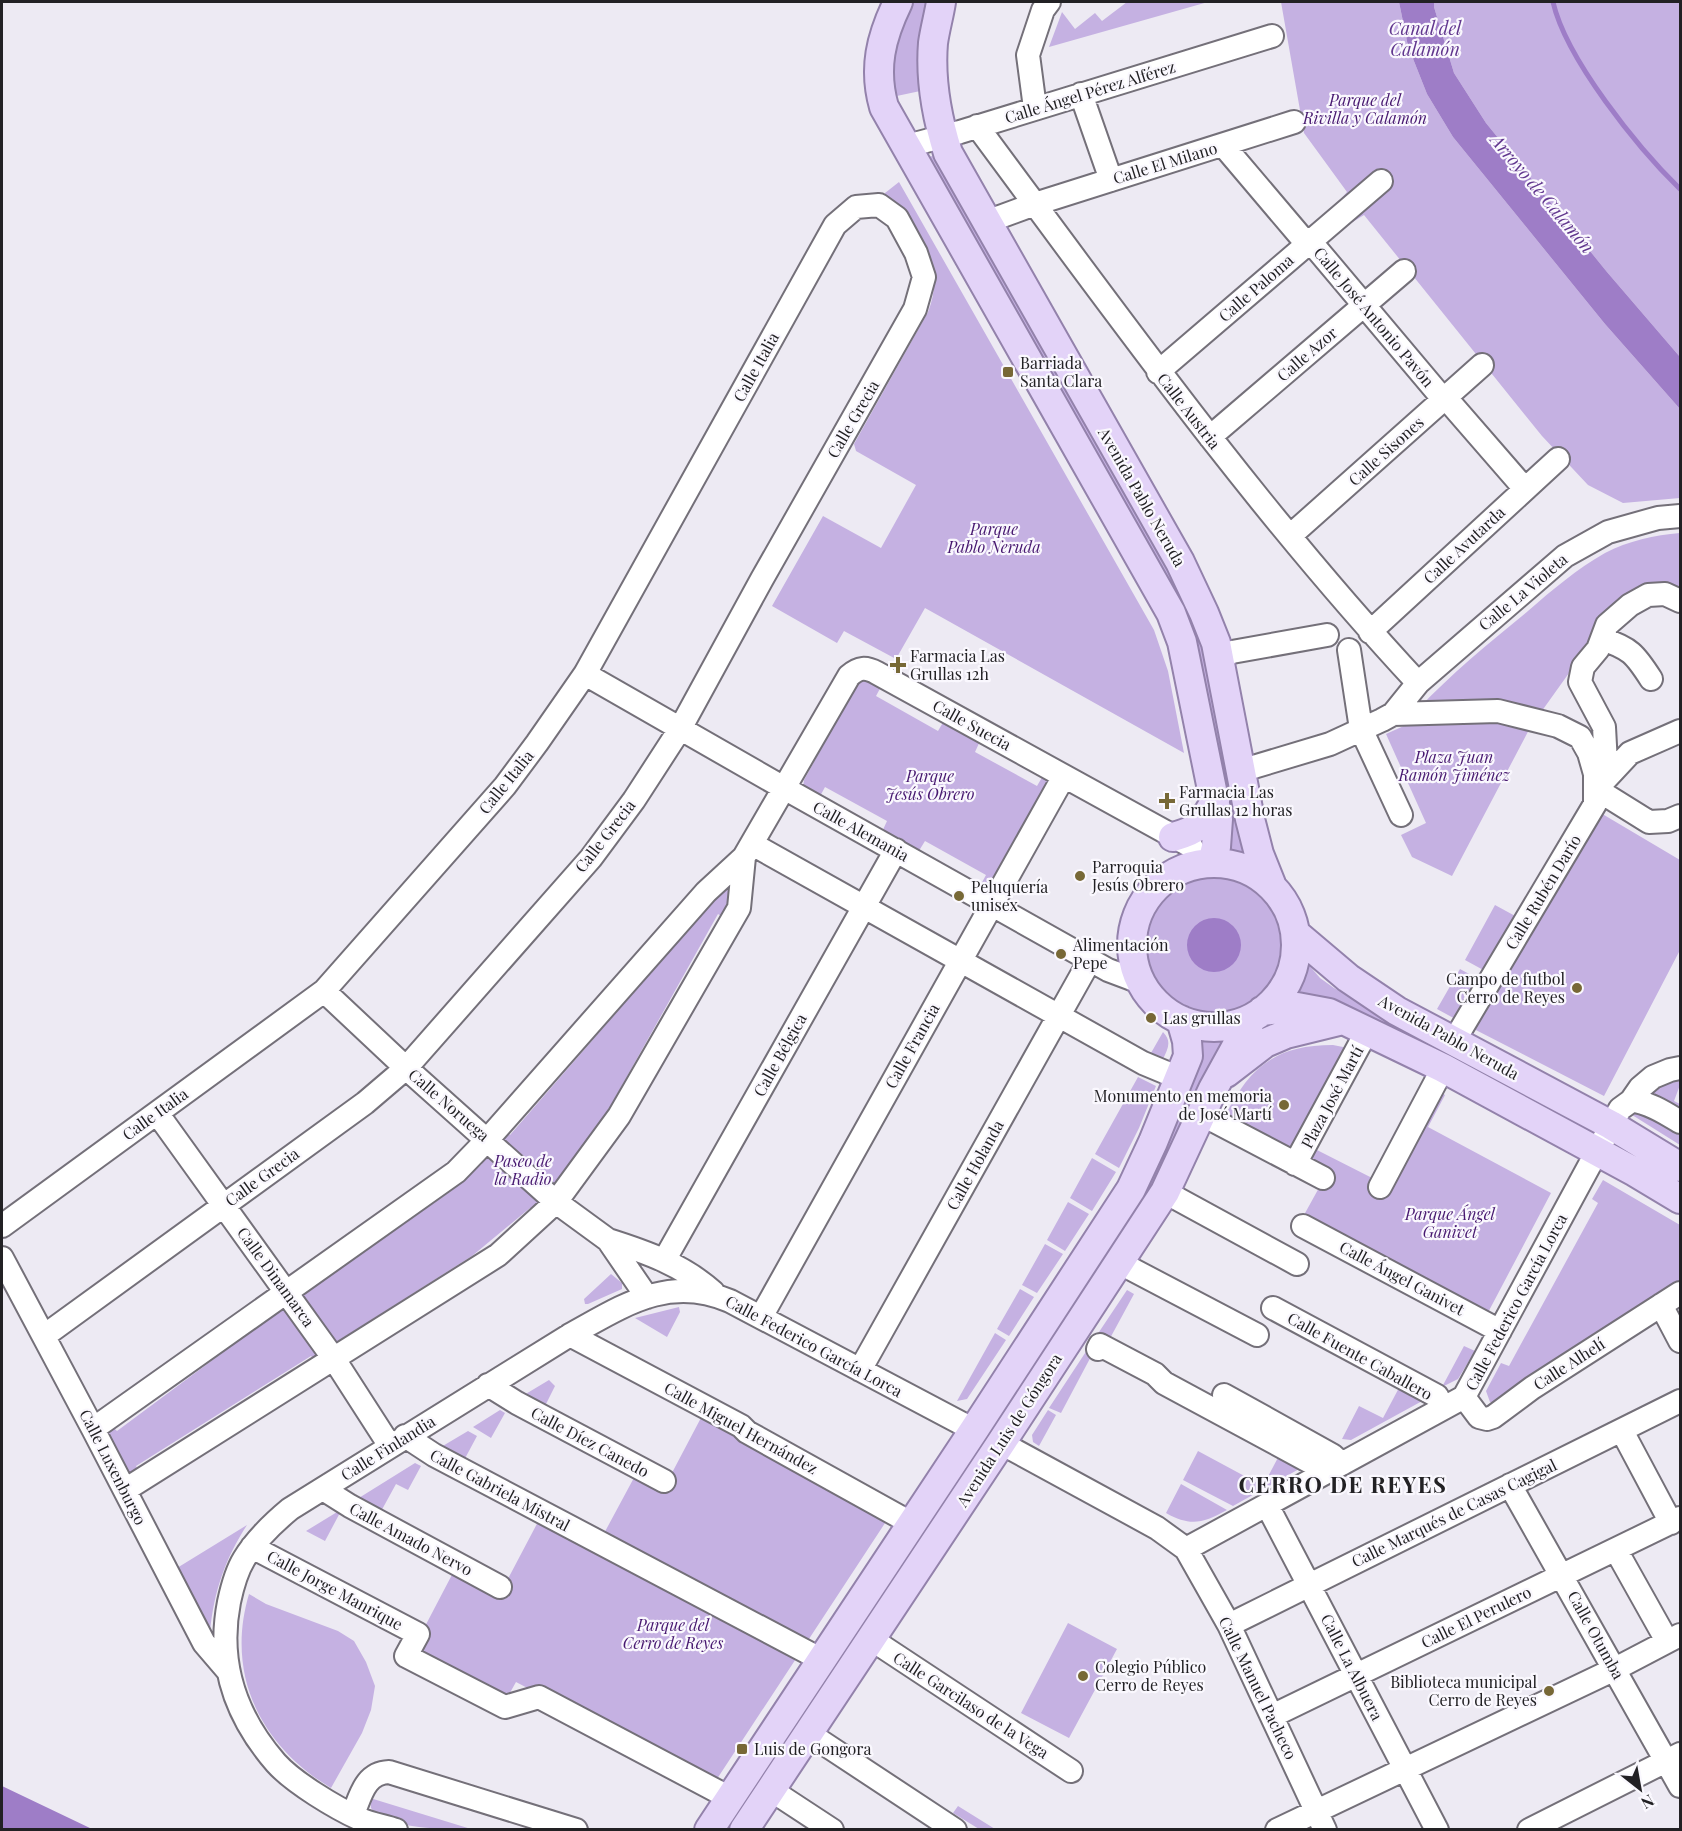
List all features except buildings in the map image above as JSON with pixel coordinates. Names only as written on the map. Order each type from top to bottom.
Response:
[{"type":"main road","name":"Avenida Pablo Neruda","points":[[898,2],[889,20],[880,54],[878,85],[884,107],[1171,613],[1182,642],[1218,819],[1217,833],[1206,863]]},
{"type":"main road","name":"Avenida Pablo Neruda","points":[[941,2],[933,43],[935,96],[948,153],[1180,562],[1204,613],[1219,660],[1240,771],[1259,854],[1271,885]]},
{"type":"main road","points":[[1173,837],[1198,828],[1204,822],[1215,801]]},
{"type":"main road","points":[[1206,863],[1227,863],[1253,872],[1271,885],[1281,896],[1290,912],[1296,934],[1292,972],[1273,1002],[1257,1015],[1216,1028],[1181,1020],[1158,1005],[1140,982],[1133,963],[1131,943],[1137,915],[1152,890],[1172,873],[1206,863]]},
{"type":"main road","name":"Avenida Pablo Neruda","points":[[1296,934],[1363,988],[1397,1011],[1611,1125],[1680,1167]]},
{"type":"main road","name":"Avenida Pablo Neruda","points":[[1257,1015],[1297,1007],[1347,1021],[1443,1068],[1597,1151],[1680,1199]]},
{"type":"main road","name":"Avenida Luis de Góngora","points":[[744,1830],[1001,1443],[1164,1192],[1217,1080],[1257,1015]]},
{"type":"main road","name":"Avenida Luis de Góngora","points":[[709,1830],[1131,1189],[1154,1142],[1188,1056],[1187,1041],[1181,1020]]},
{"type":"main road","points":[[1217,1080],[1265,1043],[1286,1034],[1347,1021]]},
{"type":"street","points":[[1035,108],[1028,55],[1042,10],[1049,2]]},
{"type":"street","name":"Calle Ángel Pérez Alférez","points":[[907,146],[1272,36]]},
{"type":"street","points":[[1081,94],[1112,180]]},
{"type":"street","name":"Calle El Milano","points":[[986,222],[1035,204],[1294,122]]},
{"type":"street","name":"Calle Austria","points":[[977,126],[1158,372],[1210,438],[1370,632],[1418,683]]},
{"type":"street","name":"Calle José Antonio Pavón","points":[[1223,145],[1301,237],[1310,241],[1525,489]]},
{"type":"street","name":"Calle Paloma","points":[[1158,372],[1381,181]]},
{"type":"street","name":"Calle Grecia","points":[[44,1336],[365,1103],[406,1068],[591,858],[634,800],[680,729],[915,309],[924,277],[909,237],[897,218],[879,205],[856,207]]},
{"type":"street","name":"Calle Italia","points":[[2,1226],[324,992],[505,786],[585,674],[835,225],[856,207]]},
{"type":"street","name":"Calle Azor","points":[[1210,438],[1404,271]]},
{"type":"street","name":"Calle Sisones","points":[[1290,536],[1482,365]]},
{"type":"street","name":"Calle Avutarda","points":[[1370,632],[1558,459]]},
{"type":"street","name":"Calle La Violeta","points":[[1393,714],[1418,683],[1565,556],[1608,532],[1658,518],[1680,516]]},
{"type":"street","points":[[1596,797],[1606,764],[1604,727],[1580,682],[1583,667],[1598,649],[1607,625],[1630,605],[1648,595],[1665,594],[1680,601]]},
{"type":"street","points":[[1219,660],[1232,652],[1327,636]]},
{"type":"street","points":[[1602,639],[1624,646],[1639,659],[1651,679]]},
{"type":"street","points":[[1349,650],[1361,729],[1401,815]]},
{"type":"street","name":"Calle Suecia","points":[[784,788],[849,676],[864,668],[877,673],[1191,846],[1206,863]]},
{"type":"street","name":"Calle Alemania","points":[[585,674],[1111,972],[1140,982]]},
{"type":"street","points":[[1240,771],[1330,744],[1393,714],[1498,711],[1558,726],[1580,737],[1589,753],[1595,774],[1596,797]]},
{"type":"street","points":[[1596,797],[1630,753],[1680,731]]},
{"type":"street","name":"Calle Francia","points":[[761,1317],[1064,776]]},
{"type":"street","points":[[93,1429],[456,1172],[718,881],[748,851],[784,788]]},
{"type":"street","points":[[1596,797],[1649,822],[1668,821],[1680,816]]},
{"type":"street","name":"Calle Rubén Darío","points":[[1454,1041],[1596,797]]},
{"type":"street","name":"Calle Bélgica","points":[[665,1259],[896,850]]},
{"type":"street","points":[[125,1490],[498,1255],[556,1202],[619,1116],[740,908],[748,851]]},
{"type":"street","points":[[748,851],[863,907],[1143,1064],[1179,1078]]},
{"type":"street","points":[[718,881],[728,879],[741,892]]},
{"type":"street","name":"Calle Holanda","points":[[860,1370],[1090,960]]},
{"type":"street","name":"Calle Noruega","points":[[324,992],[556,1202],[608,1240],[628,1266],[647,1297]]},
{"type":"street","name":"Plaza José Martí","points":[[1201,1114],[1295,1164],[1347,1021]]},
{"type":"street","points":[[1380,1187],[1443,1068]]},
{"type":"street","name":"Calle Federico García Lorca","points":[[1186,1550],[1464,1397],[1620,1109],[1631,1101],[1640,1088],[1653,1077],[1680,1068]]},
{"type":"street","points":[[1631,1101],[1659,1110],[1680,1122]]},
{"type":"street","name":"Calle Dinamarca","points":[[157,1113],[334,1359],[398,1441]]},
{"type":"street","points":[[1295,1164],[1323,1178]]},
{"type":"street","points":[[1164,1192],[1297,1264]]},
{"type":"street","name":"Calle Ángel Ganivet","points":[[1303,1226],[1500,1331]]},
{"type":"street","points":[[608,1240],[665,1259],[701,1281],[718,1296]]},
{"type":"street","name":"Calle Luxenburgo","points":[[2,1258],[204,1643],[229,1672]]},
{"type":"street","points":[[1119,1262],[1257,1335]]},
{"type":"street","name":"Calle Federico García Lorca","points":[[647,1297],[665,1291],[689,1290],[718,1296],[974,1430]]},
{"type":"street","name":"Calle Alhelí","points":[[1464,1397],[1479,1417],[1492,1418],[1532,1388],[1680,1293]]},
{"type":"street","name":"Calle Finlandia","points":[[229,1672],[224,1647],[226,1617],[236,1574],[252,1547],[269,1526],[283,1514],[322,1489],[570,1335],[612,1312],[647,1297]]},
{"type":"street","points":[[1661,1305],[1680,1341]]},
{"type":"street","name":"Calle Fuente Caballero","points":[[1273,1308],[1437,1396],[1443,1408]]},
{"type":"street","name":"Calle Miguel Hernández","points":[[570,1335],[741,1426],[747,1432],[911,1522]]},
{"type":"street","points":[[1093,1346],[1100,1345],[1155,1374],[1164,1383],[1314,1464]]},
{"type":"street","name":"Calle Díez Canedo","points":[[488,1385],[517,1403],[664,1481]]},
{"type":"street","points":[[1224,1395],[1332,1455],[1342,1464]]},
{"type":"street","name":"Calle Marqués de Casas Cagigal","points":[[1229,1624],[1680,1401]]},
{"type":"street","points":[[1622,1431],[1676,1521]]},
{"type":"street","name":"Calle Gabriela Mistral","points":[[398,1441],[434,1455],[822,1660]]},
{"type":"street","points":[[1001,1443],[1157,1528],[1186,1550]]},
{"type":"street","name":"Calle Otumba","points":[[1510,1485],[1614,1669],[1673,1757],[1680,1786]]},
{"type":"street","name":"Calle Amado Nervo","points":[[322,1489],[500,1587]]},
{"type":"street","name":"Calle La Albuera","points":[[1267,1505],[1437,1830]]},
{"type":"street","name":"Calle El Perulero","points":[[1272,1716],[1676,1521]]},
{"type":"street","name":"Calle Jorge Manrique","points":[[252,1547],[418,1634],[406,1656],[505,1707],[539,1696],[730,1798]]},
{"type":"street","name":"Calle Manuel Pacheco","points":[[1186,1550],[1229,1624],[1321,1820]]},
{"type":"street","points":[[1277,1830],[1321,1820],[1405,1768],[1614,1669],[1674,1638],[1616,1550]]},
{"type":"street","name":"Calle Garcilaso de la Vega","points":[[871,1639],[1071,1771]]},
{"type":"street","points":[[229,1672],[245,1719],[277,1764],[306,1788],[361,1819],[396,1830]]},
{"type":"street","points":[[808,1733],[955,1830]]},
{"type":"street","points":[[1530,1830],[1673,1757]]},
{"type":"street","points":[[353,1814],[367,1781],[377,1773],[389,1772],[576,1830]]},
{"type":"street","points":[[771,1790],[831,1830]]},
{"type":"green space","points":[[909,2],[933,2],[925,90],[892,97],[888,58]]},
{"type":"green space","points":[[1127,2],[1208,2],[1049,47],[1062,12],[1075,29],[1095,13],[1102,21]]},
{"type":"green space","name":"Parque del Rivilla y Calamón","points":[[1281,2],[1399,2],[1408,46],[1427,94],[1453,137],[1605,324],[1680,409],[1680,498],[1623,503],[1588,485],[1542,436],[1364,215],[1330,236],[1319,223],[1347,192],[1304,133]]},
{"type":"green space","name":"Parque del Rivilla y Calamón","points":[[1434,2],[1680,2],[1680,357],[1607,272],[1486,123],[1454,73]]},
{"type":"green space","points":[[927,157],[939,157],[1199,620],[1251,859],[1222,853],[1190,636]]},
{"type":"green space","name":"Parque Pablo Neruda","points":[[899,182],[1154,630],[1168,671],[1184,753],[925,608],[896,659],[844,631],[837,643],[772,606],[823,516],[881,548],[916,485],[856,451],[854,444],[928,312],[934,290],[931,260],[923,240],[904,210],[885,196],[885,193]]},
{"type":"green space","points":[[1680,533],[1680,593],[1614,610],[1539,715],[1418,709],[1472,658],[1585,566],[1623,545],[1651,537]]},
{"type":"green space","name":"Parque Jesús Obrero","points":[[864,678],[883,683],[876,696],[938,731],[945,719],[981,739],[975,752],[1037,786],[1044,774],[1052,781],[990,891],[979,888],[986,875],[925,841],[917,854],[881,834],[887,821],[825,787],[818,800],[803,788],[804,780],[857,684]]},
{"type":"green space","name":"Plaza Juan Ramón Jiménez","points":[[1462,717],[1531,726],[1452,876],[1412,857],[1401,835],[1426,823],[1386,734],[1417,720]]},
{"type":"green space","name":"Campo de futbol Cerro de Reyes","points":[[1599,812],[1680,860],[1680,950],[1604,1096],[1470,1027]]},
{"type":"green space","points":[[1214,874],[1241,880],[1264,895],[1279,918],[1285,945],[1279,972],[1264,995],[1241,1010],[1214,1016],[1187,1010],[1164,995],[1149,972],[1143,945],[1149,918],[1164,895],[1187,880]]},
{"type":"green space","name":"Paseo de la Radio","points":[[723,886],[729,888],[733,895],[724,918],[718,914],[611,1105],[591,1137],[536,1211],[530,1208],[472,1256],[338,1341],[341,1347],[316,1362],[311,1356],[136,1466],[139,1472],[122,1477],[106,1429],[112,1426],[117,1431],[280,1310],[301,1289],[304,1294],[451,1191],[482,1164],[481,1158],[503,1129],[510,1135],[710,905]]},
{"type":"green space","points":[[1495,905],[1517,917],[1487,972],[1465,960]]},
{"type":"green space","points":[[1308,964],[1320,978],[1334,988],[1583,1125],[1579,1128],[1294,996],[1302,983]]},
{"type":"green space","points":[[1460,969],[1482,981],[1459,1021],[1437,1009]]},
{"type":"green space","points":[[1163,1032],[1166,1035],[1168,1048],[1163,1059],[1151,1053]]},
{"type":"green space","points":[[1199,1037],[1214,1039],[1228,1037],[1214,1058],[1157,1185],[734,1829],[720,1830],[1127,1212]]},
{"type":"green space","points":[[1333,1045],[1353,1049],[1295,1154],[1223,1120],[1242,1087],[1265,1063],[1278,1055],[1294,1050]]},
{"type":"green space","points":[[1680,1075],[1680,1085],[1674,1101],[1680,1104],[1680,1110],[1644,1093]]},
{"type":"green space","points":[[1138,1077],[1156,1086],[1119,1168],[1095,1154]]},
{"type":"green space","name":"Parque Ángel Ganivet","points":[[1431,1086],[1445,1095],[1428,1127],[1551,1193],[1483,1322],[1299,1224],[1320,1186],[1300,1176],[1315,1149],[1380,1182]]},
{"type":"green space","points":[[1638,1109],[1680,1131],[1680,1145],[1629,1113]]},
{"type":"green space","points":[[1092,1158],[1116,1172],[1092,1211],[1070,1198]]},
{"type":"green space","points":[[1603,1180],[1680,1225],[1680,1282],[1495,1404],[1490,1402],[1486,1391],[1501,1363],[1509,1366],[1598,1203],[1592,1199]]},
{"type":"green space","points":[[1068,1202],[1089,1214],[1065,1251],[1047,1240]]},
{"type":"green space","points":[[1045,1244],[1063,1254],[1037,1293],[1022,1285]]},
{"type":"green space","points":[[611,1274],[622,1283],[622,1289],[585,1304],[584,1299]]},
{"type":"green space","points":[[1020,1289],[1034,1297],[1009,1336],[997,1329]]},
{"type":"green space","points":[[1127,1290],[1134,1294],[1108,1342],[1097,1335]]},
{"type":"green space","points":[[679,1307],[680,1312],[667,1337],[635,1318]]},
{"type":"green space","points":[[995,1333],[1006,1340],[967,1399],[957,1401]]},
{"type":"green space","points":[[1464,1346],[1475,1351],[1458,1379],[1442,1387]]},
{"type":"green space","points":[[1089,1347],[1095,1349],[1061,1413],[1049,1408]]},
{"type":"green space","points":[[549,1380],[555,1386],[543,1410],[519,1398]]},
{"type":"green space","points":[[1400,1386],[1424,1400],[1351,1440],[1342,1439],[1359,1406],[1383,1418]]},
{"type":"green space","points":[[500,1410],[505,1413],[491,1438],[473,1427]]},
{"type":"green space","points":[[1048,1410],[1056,1415],[1039,1446],[1033,1442],[1032,1435]]},
{"type":"green space","name":"Parque del Cerro de Reyes","points":[[703,1414],[889,1517],[713,1785],[516,1682],[503,1705],[410,1655],[455,1569],[501,1592],[540,1518],[601,1539],[636,1474],[664,1488]]},
{"type":"green space","points":[[468,1431],[477,1436],[462,1464],[436,1450]]},
{"type":"green space","points":[[1282,1450],[1308,1464],[1233,1506],[1183,1480],[1198,1451],[1263,1486]]},
{"type":"green space","points":[[415,1463],[421,1466],[408,1490],[396,1484],[379,1515],[354,1501]]},
{"type":"green space","points":[[1181,1484],[1227,1510],[1197,1522],[1183,1520],[1166,1513]]},
{"type":"green space","points":[[342,1509],[325,1541],[306,1531]]},
{"type":"green space","points":[[247,1525],[232,1550],[222,1576],[214,1603],[210,1632],[177,1568]]},
{"type":"green space","points":[[249,1594],[266,1604],[338,1631],[354,1641],[366,1662],[375,1686],[371,1710],[362,1733],[331,1788],[306,1771],[285,1751],[268,1730],[255,1706],[246,1680],[242,1653],[243,1624]]},
{"type":"green space","points":[[1068,1623],[1117,1649],[1069,1738],[1021,1713]]},
{"type":"green space","points":[[370,1798],[471,1829],[417,1827],[389,1821],[371,1808]]},
{"type":"green space","points":[[958,1806],[995,1829],[979,1829],[953,1813]]},
{"type":"water","name":"Canal del Calamón","points":[[1399,2],[1434,2],[1454,73],[1486,123],[1607,272],[1680,357],[1680,409],[1605,324],[1453,137],[1427,94],[1408,46]]},
{"type":"water","points":[[1214,918],[1224,920],[1233,926],[1239,935],[1241,945],[1239,955],[1233,964],[1224,970],[1214,972],[1204,970],[1195,964],[1189,955],[1187,945],[1189,935],[1195,926],[1204,920]]},
{"type":"water","points":[[2,1786],[92,1829],[6,1830],[2,1828]]},
{"type":"waterway","points":[[1553,2],[1560,25],[1588,75],[1625,127],[1680,189]]},
{"type":"place","name":"Barriada Santa Clara","points":[[1008,372]]},
{"type":"place","name":"Farmacia Las Grullas 12h","points":[[898,665]]},
{"type":"place","name":"Farmacia Las Grullas 12 horas","points":[[1167,801]]},
{"type":"place","name":"Parroquia Jesús Obrero","points":[[1080,876]]},
{"type":"place","name":"Peluquería unisex","points":[[959,896]]},
{"type":"place","name":"Alimentación Pepe","points":[[1061,954]]},
{"type":"place","name":"Campo de futbol Cerro de Reyes","points":[[1577,988]]},
{"type":"place","name":"Las grullas","points":[[1151,1018]]},
{"type":"place","name":"Monumento en memoria de José Martí","points":[[1284,1105]]},
{"type":"place","name":"Colegio Público Cerro de Reyes","points":[[1083,1676]]},
{"type":"place","name":"Biblioteca municipal Cerro de Reyes","points":[[1549,1691]]},
{"type":"place","name":"Luis de Gongora","points":[[742,1749]]},
{"type":"district","name":"CERRO DE REYES","points":[[1343,1485]]},
{"type":"water label","name":"Arroyo de Calamón","points":[[1542,194]]}]
